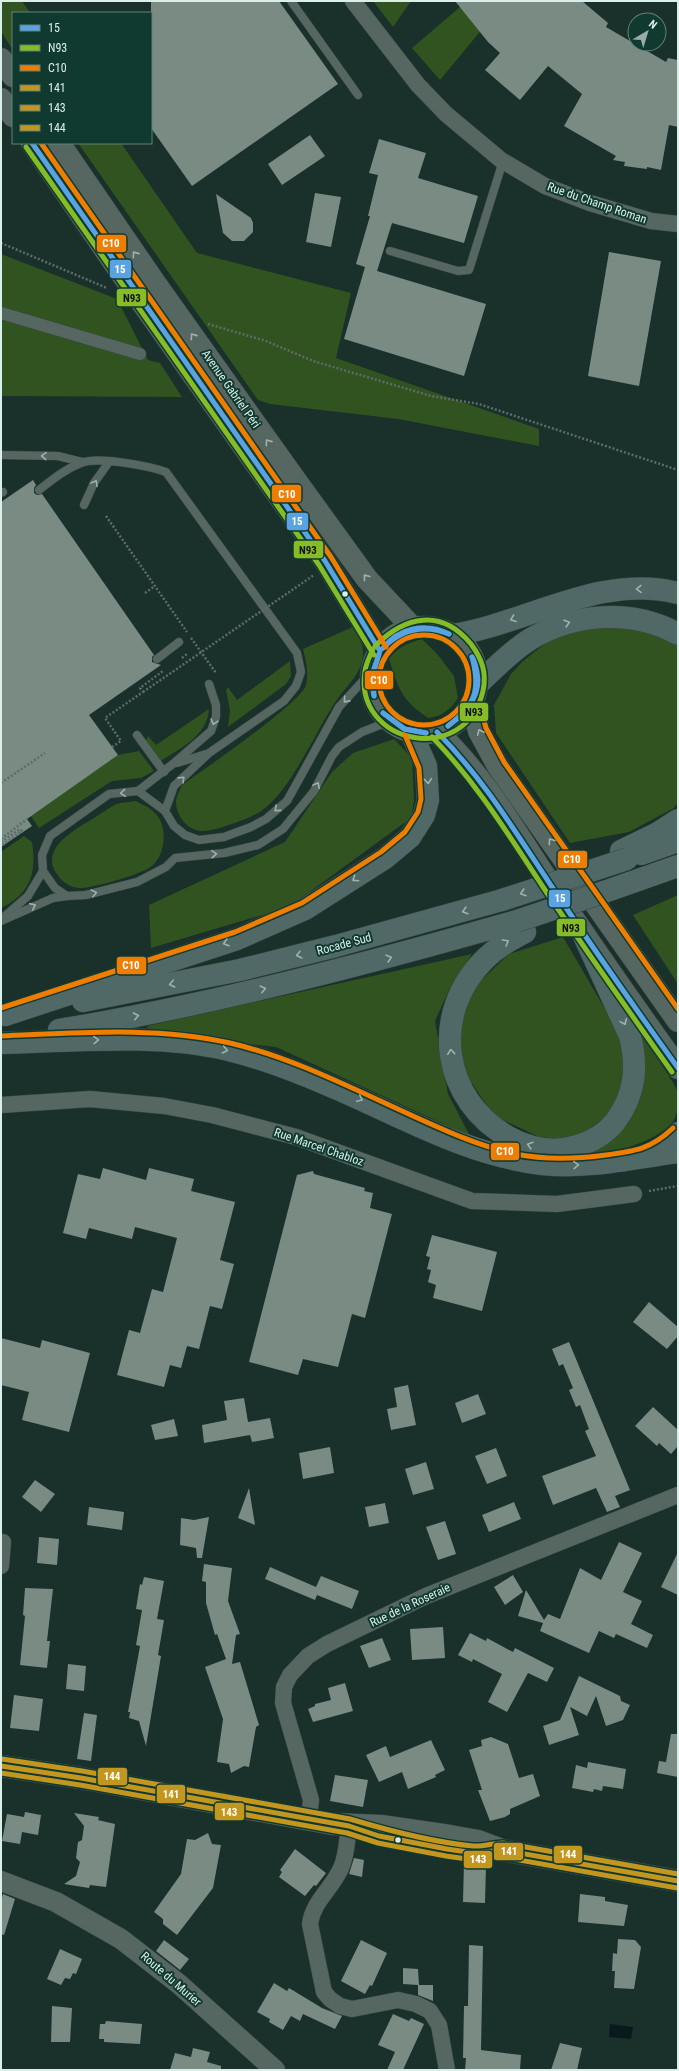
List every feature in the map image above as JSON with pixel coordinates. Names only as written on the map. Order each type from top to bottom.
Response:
[{"type":"highway","points":[[452,635],[481,629],[543,608],[599,594],[641,589],[678,593]]},
{"type":"highway","points":[[478,684],[507,656],[528,641],[546,631],[580,620],[617,617],[642,620],[667,628],[678,634]]},
{"type":"highway","points":[[3,1015],[237,939],[305,909],[385,858],[410,837],[424,815],[428,800],[426,766],[411,732]]},
{"type":"highway","points":[[624,855],[678,820]]},
{"type":"highway","name":"Rocade Sud","points":[[3,1015],[84,1001],[240,970],[336,946],[502,900],[557,882],[624,855],[678,841]]},
{"type":"highway","name":"Rocade Sud","points":[[1,1039],[98,1023],[245,993],[521,926],[604,892],[678,866]]},
{"type":"highway","points":[[521,926],[485,959],[469,978],[454,1009],[451,1022],[450,1051],[455,1075],[467,1100],[484,1119],[493,1127],[516,1140],[544,1149],[556,1150],[584,1144],[605,1132],[617,1119],[627,1104],[634,1080],[634,1052],[630,1036],[584,936]]},
{"type":"highway","points":[[1,1043],[108,1040],[175,1042],[220,1049],[252,1057],[287,1069],[335,1088],[463,1145],[504,1158],[544,1164],[577,1165],[678,1152]]},
{"type":"highway","points":[[648,1156],[665,1145],[678,1133]]},
{"type":"main road","points":[[1,59],[12,75]]},
{"type":"main road","points":[[1,99],[12,115]]},
{"type":"main road","name":"Avenue Gabriel Péri","points":[[33,144],[117,267],[325,561],[380,651]]},
{"type":"main road","name":"Avenue Gabriel Péri","points":[[60,144],[158,286],[367,579],[413,628]]},
{"type":"main road","points":[[426,627],[440,629],[452,635],[461,642],[474,661],[478,684],[472,705],[463,717],[451,727],[437,732],[411,732],[390,721],[381,711],[374,699],[371,685],[372,671],[380,651],[389,640],[400,633],[413,628],[426,627]]},
{"type":"main road","points":[[472,705],[479,731],[498,766],[678,1021]]},
{"type":"main road","points":[[437,732],[455,749],[477,776],[584,936],[678,1068]]},
{"type":"main road","points":[[1,1766],[349,1826],[379,1836],[447,1849],[474,1853],[502,1850],[678,1881]]},
{"type":"street","name":"Rue du Champ Roman","points":[[353,1],[422,90],[446,114],[502,161],[545,186],[651,221],[678,224]]},
{"type":"street","points":[[1,313],[140,354]]},
{"type":"street","name":"Rue Marcel Chabloz","points":[[1,1105],[90,1099],[164,1106],[212,1115],[296,1137],[472,1201],[557,1204],[634,1194]]},
{"type":"street","name":"Rue de la Roseraie","points":[[309,1819],[311,1800],[284,1703],[284,1687],[297,1666],[308,1656],[327,1644],[426,1596],[678,1495]]},
{"type":"street","points":[[1,1566],[3,1542]]},
{"type":"street","points":[[349,1826],[342,1867],[315,1905],[310,1924],[324,1992],[330,1999],[340,2006],[352,2009],[398,2000],[416,2004],[430,2012],[439,2025],[447,2070]]},
{"type":"street","name":"Route du Murier","points":[[1,1881],[56,1902],[121,1938],[147,1957],[275,2070]]},
{"type":"lane","points":[[291,1],[358,95]]},
{"type":"lane","points":[[390,251],[458,271],[468,270],[502,161]]},
{"type":"lane","points":[[1,455],[58,456],[82,462],[109,462],[149,466],[166,472],[297,653],[301,672],[296,686],[284,701],[208,753],[174,786],[165,811]]},
{"type":"lane","points":[[40,490],[53,478],[82,462]]},
{"type":"lane","points":[[84,505],[94,483],[109,462]]},
{"type":"lane","points":[[157,659],[178,642]]},
{"type":"lane","points":[[138,791],[165,811],[174,826],[185,836],[199,840],[224,837],[252,827],[266,819],[287,801],[339,707],[372,671]]},
{"type":"lane","points":[[67,896],[55,888],[43,872],[42,855],[50,836],[109,794],[138,791],[164,772],[211,730],[216,717],[216,705],[209,684]]},
{"type":"lane","points":[[1,920],[53,898],[86,895],[136,882],[166,867],[175,858],[224,853],[258,845],[283,829],[314,791],[332,756],[339,747],[362,732],[390,721]]},
{"type":"lane","points":[[137,735],[164,772]]},
{"type":"lane","points":[[174,763],[208,753]]},
{"type":"lane","points":[[1,920],[28,896],[43,872]]},
{"type":"path","points":[[1,243],[111,290]]},
{"type":"path","points":[[203,323],[266,341],[313,361],[431,396],[479,404],[678,470]]},
{"type":"path","points":[[106,516],[218,677]]},
{"type":"path","points":[[112,747],[121,741],[105,718],[314,575]]},
{"type":"path","points":[[145,593],[155,586]]},
{"type":"path","points":[[143,692],[140,688],[162,672]]},
{"type":"path","points":[[1,784],[45,753]]},
{"type":"path","points":[[1,839],[27,819]]},
{"type":"path","points":[[1,842],[20,829],[22,831],[1,846]]},
{"type":"path","points":[[634,1194],[678,1186]]},
{"type":"green space","points":[[1,1],[22,1],[29,12],[12,12],[12,48],[1,32]]},
{"type":"green space","points":[[373,1],[411,1],[393,27]]},
{"type":"green space","points":[[460,7],[493,16],[440,80],[412,48]]},
{"type":"green space","points":[[79,144],[122,144],[197,253],[351,293],[336,358],[539,429],[539,446],[398,419],[270,404],[258,400]]},
{"type":"green space","points":[[1,254],[117,299],[148,360],[160,363],[182,397],[1,396]]},
{"type":"green space","points":[[591,625],[652,629],[678,646],[678,802],[674,808],[629,832],[570,843],[496,733],[494,705],[511,674],[523,661],[551,639]]},
{"type":"green space","points":[[355,626],[362,643],[363,652],[363,657],[358,672],[336,701],[292,776],[272,802],[256,814],[225,827],[198,831],[184,822],[178,813],[176,802],[182,785],[270,721],[300,694],[306,685],[307,676],[303,649]]},
{"type":"green space","points":[[422,639],[438,655],[454,676],[458,698],[445,712],[428,718],[412,705],[402,693],[389,659],[403,646]]},
{"type":"green space","points":[[290,661],[291,676],[286,684],[228,727],[230,710],[226,690],[228,687],[237,700]]},
{"type":"green space","points":[[209,709],[204,727],[198,734],[185,746],[161,761],[146,741],[148,736],[156,745]]},
{"type":"green space","points":[[394,739],[412,758],[414,801],[411,818],[289,907],[151,948],[149,905],[285,842],[332,772],[353,753]]},
{"type":"green space","points":[[139,751],[154,771],[141,778],[112,781],[39,828],[31,816],[118,755]]},
{"type":"green space","points":[[136,801],[154,812],[163,827],[164,835],[162,851],[154,864],[149,868],[135,874],[85,888],[75,887],[63,881],[57,874],[53,865],[53,856],[56,848],[62,840],[114,805]]},
{"type":"green space","points":[[24,836],[32,842],[32,873],[25,889],[19,896],[1,908],[1,852]]},
{"type":"green space","points":[[678,895],[678,984],[633,915]]},
{"type":"green space","points":[[563,937],[615,1026],[628,1063],[619,1098],[604,1118],[581,1135],[560,1139],[539,1137],[493,1115],[462,1068],[459,1026],[474,987],[509,954]]},
{"type":"green space","points":[[472,954],[450,988],[435,1021],[448,1094],[470,1136],[276,1047],[149,1033],[147,1026]]},
{"type":"green space","points":[[640,1034],[667,1073],[678,1093],[678,1103],[674,1120],[667,1128],[645,1141],[605,1154],[583,1157],[606,1143]]},
{"type":"shaded area","points":[[610,2024],[633,2027],[631,2039],[609,2037]]},
{"type":"building","points":[[151,1],[279,1],[338,84],[192,186],[152,129]]},
{"type":"building","points":[[455,1],[582,1],[608,23],[606,27],[627,39],[627,52],[649,52],[666,62],[668,58],[678,60],[678,127],[669,125],[661,170],[647,167],[647,169],[624,166],[625,162],[613,160],[616,156],[564,126],[582,94],[548,66],[520,100],[485,70],[500,53],[488,42]]},
{"type":"building","points":[[310,135],[325,156],[282,185],[268,164]]},
{"type":"building","points":[[379,139],[426,153],[418,178],[478,196],[464,243],[392,223],[377,271],[486,304],[464,376],[344,339],[365,267],[356,264],[370,216],[368,216],[378,175],[369,173]]},
{"type":"building","points":[[315,193],[341,197],[331,247],[306,242]]},
{"type":"building","points":[[216,194],[251,218],[253,223],[253,232],[244,241],[232,241],[223,233]]},
{"type":"building","points":[[609,252],[661,261],[639,386],[588,376]]},
{"type":"building","points":[[33,480],[36,485],[34,488],[34,493],[37,495],[42,494],[154,655],[152,657],[152,662],[161,665],[89,715],[118,755],[27,819],[32,826],[1,847],[1,502]]},
{"type":"building","points":[[103,1168],[146,1180],[149,1168],[194,1179],[191,1191],[235,1202],[220,1260],[234,1264],[222,1309],[210,1306],[199,1349],[187,1346],[181,1368],[170,1365],[164,1387],[117,1375],[129,1330],[140,1333],[152,1289],[163,1292],[177,1238],[135,1227],[132,1239],[89,1228],[86,1239],[63,1233],[78,1174],[100,1179]]},
{"type":"building","points":[[313,1171],[314,1174],[365,1188],[364,1191],[373,1193],[370,1208],[392,1214],[365,1318],[352,1314],[338,1367],[303,1359],[298,1375],[249,1362],[297,1175]]},
{"type":"building","points":[[432,1235],[497,1252],[482,1311],[433,1298],[436,1285],[428,1282],[431,1270],[427,1269],[430,1257],[426,1256]]},
{"type":"building","points":[[649,1302],[678,1327],[678,1336],[667,1349],[633,1322]]},
{"type":"building","points":[[1,1338],[40,1348],[42,1340],[90,1353],[69,1432],[22,1420],[29,1392],[1,1385]]},
{"type":"building","points":[[569,1342],[630,1490],[615,1496],[620,1507],[607,1512],[596,1488],[553,1505],[542,1476],[596,1456],[585,1431],[589,1429],[580,1405],[576,1407],[569,1390],[573,1388],[563,1364],[559,1366],[552,1349]]},
{"type":"building","points":[[408,1385],[416,1425],[391,1430],[387,1409],[397,1407],[394,1388]]},
{"type":"building","points":[[478,1394],[486,1414],[462,1423],[455,1403]]},
{"type":"building","points":[[244,1398],[248,1422],[270,1418],[274,1438],[252,1442],[250,1435],[204,1443],[202,1425],[227,1420],[224,1401]]},
{"type":"building","points":[[653,1407],[678,1430],[678,1446],[671,1454],[659,1443],[657,1446],[635,1426]]},
{"type":"building","points":[[174,1419],[178,1436],[155,1440],[151,1425]]},
{"type":"building","points":[[330,1447],[334,1473],[303,1479],[299,1453]]},
{"type":"building","points":[[496,1448],[507,1476],[487,1484],[475,1456]]},
{"type":"building","points":[[426,1462],[434,1489],[413,1495],[405,1469]]},
{"type":"building","points":[[35,1480],[55,1494],[41,1512],[22,1497]]},
{"type":"building","points":[[249,1488],[255,1525],[238,1518]]},
{"type":"building","points":[[514,1502],[521,1519],[489,1532],[482,1515]]},
{"type":"building","points":[[385,1503],[389,1523],[369,1527],[365,1507]]},
{"type":"building","points":[[89,1507],[124,1512],[122,1530],[87,1525]]},
{"type":"building","points":[[209,1517],[202,1558],[197,1558],[196,1548],[180,1545],[181,1518],[194,1520]]},
{"type":"building","points":[[445,1521],[456,1554],[438,1560],[426,1527]]},
{"type":"building","points":[[39,1537],[59,1539],[57,1565],[37,1563]]},
{"type":"building","points":[[619,1542],[642,1553],[623,1592],[642,1601],[631,1624],[653,1635],[647,1648],[616,1634],[614,1638],[599,1631],[589,1653],[540,1631],[543,1623],[518,1616],[526,1590],[544,1620],[548,1614],[560,1619],[580,1568],[601,1580]]},
{"type":"building","points":[[678,1552],[678,1595],[661,1587]]},
{"type":"building","points":[[204,1564],[232,1568],[228,1601],[240,1634],[236,1635],[232,1664],[240,1662],[259,1725],[256,1727],[249,1767],[244,1766],[231,1773],[229,1764],[217,1762],[223,1719],[205,1667],[226,1659],[217,1634],[215,1635],[206,1603],[206,1582],[202,1581]]},
{"type":"building","points":[[270,1567],[316,1587],[321,1576],[359,1591],[352,1609],[317,1595],[315,1600],[265,1579]]},
{"type":"building","points":[[513,1575],[523,1592],[505,1605],[494,1587]]},
{"type":"building","points":[[144,1577],[164,1581],[157,1619],[164,1620],[158,1655],[161,1656],[146,1746],[139,1721],[129,1718],[130,1712],[128,1712],[140,1646],[136,1645],[142,1610],[136,1609],[140,1584],[142,1585]]},
{"type":"building","points":[[25,1588],[53,1589],[47,1641],[50,1641],[47,1668],[20,1665],[25,1616],[23,1615]]},
{"type":"building","points":[[443,1627],[445,1658],[412,1660],[410,1629]]},
{"type":"building","points":[[470,1633],[486,1641],[487,1638],[513,1652],[515,1648],[554,1668],[547,1682],[528,1673],[507,1712],[488,1702],[502,1674],[473,1659],[472,1662],[458,1655]]},
{"type":"building","points":[[382,1638],[391,1660],[369,1668],[360,1646]]},
{"type":"building","points":[[68,1664],[86,1666],[84,1691],[66,1689]]},
{"type":"building","points":[[579,1676],[620,1696],[621,1701],[630,1705],[623,1720],[606,1726],[596,1696],[587,1716],[570,1707],[579,1735],[549,1745],[543,1726],[560,1720]]},
{"type":"building","points":[[345,1683],[353,1711],[313,1722],[308,1709],[315,1706],[315,1704],[331,1700],[328,1688]]},
{"type":"building","points":[[14,1695],[43,1699],[39,1731],[10,1728]]},
{"type":"building","points":[[84,1713],[97,1715],[91,1761],[77,1759]]},
{"type":"building","points":[[671,1734],[678,1734],[678,1777],[657,1773],[659,1761],[666,1762]]},
{"type":"building","points":[[491,1737],[508,1744],[519,1778],[533,1774],[540,1796],[510,1809],[510,1814],[505,1817],[490,1821],[478,1790],[482,1790],[469,1750],[482,1746],[481,1740]]},
{"type":"building","points":[[431,1740],[445,1770],[435,1775],[436,1777],[408,1789],[402,1772],[379,1782],[366,1755],[386,1746],[390,1757]]},
{"type":"building","points":[[588,1762],[626,1769],[623,1789],[603,1786],[602,1791],[594,1789],[593,1792],[572,1788],[576,1765],[587,1768]]},
{"type":"building","points":[[335,1775],[368,1780],[363,1807],[330,1801]]},
{"type":"building","points":[[25,1812],[41,1815],[38,1835],[22,1832],[20,1844],[2,1841],[7,1814],[24,1817]]},
{"type":"building","points":[[74,1813],[99,1817],[98,1820],[115,1824],[106,1887],[90,1885],[89,1888],[64,1884],[76,1876],[80,1862],[76,1858],[78,1842],[82,1840],[84,1826]]},
{"type":"building","points":[[208,1833],[212,1844],[221,1845],[213,1888],[177,1935],[163,1924],[163,1919],[154,1912],[181,1874],[187,1839],[195,1840]]},
{"type":"building","points":[[295,1849],[326,1873],[316,1886],[314,1885],[305,1896],[279,1877],[282,1872],[280,1870]]},
{"type":"building","points":[[354,1858],[364,1860],[362,1877],[349,1874]]},
{"type":"building","points":[[464,1862],[486,1866],[485,1903],[463,1902]]},
{"type":"building","points":[[3,1894],[15,1899],[4,1935],[1,1934],[1,1901]]},
{"type":"building","points":[[580,1894],[605,1897],[605,1901],[628,1905],[624,1926],[578,1922]]},
{"type":"building","points":[[618,1939],[635,1940],[641,1947],[634,1989],[614,1988],[615,1971],[612,1971],[613,1953],[617,1954]]},
{"type":"building","points":[[164,1940],[189,1959],[180,1970],[156,1951]]},
{"type":"building","points":[[361,1940],[387,1953],[372,1986],[370,1985],[365,1994],[341,1981]]},
{"type":"building","points":[[469,1945],[483,1946],[481,2050],[521,2055],[520,2070],[465,2070],[466,2058],[463,2058],[464,2006],[468,2006]]},
{"type":"building","points":[[60,1949],[82,1959],[76,1974],[73,1973],[70,1979],[65,1978],[61,1985],[47,1979]]},
{"type":"building","points":[[403,1968],[418,1969],[419,1985],[433,1985],[433,2001],[418,1995],[418,1985],[403,1984]]},
{"type":"building","points":[[274,1983],[287,1991],[289,1988],[322,2008],[342,2016],[335,2029],[303,2014],[300,2021],[291,2016],[283,2030],[269,2022],[270,2019],[257,2012]]},
{"type":"building","points":[[52,2006],[72,2008],[70,2042],[51,2042]]},
{"type":"building","points":[[393,2014],[409,2021],[411,2018],[424,2024],[403,2070],[387,2070],[395,2052],[378,2045]]},
{"type":"building","points":[[106,2021],[142,2024],[140,2044],[104,2042],[104,2039],[99,2039],[100,2024],[105,2024]]},
{"type":"building","points":[[560,2043],[582,2048],[577,2070],[551,2070]]},
{"type":"building","points":[[193,2048],[210,2052],[207,2062],[221,2066],[221,2070],[170,2070],[175,2053],[191,2057]]},
{"type":"transit line","name":"15","points":[[33,144],[325,561],[380,651]]},
{"type":"transit line","name":"C10","points":[[42,144],[331,557],[386,647]]},
{"type":"transit line","name":"N93","points":[[26,147],[319,565],[374,655]]},
{"type":"transit line","name":"N93","points":[[373,649],[365,671],[366,696],[376,716],[392,730],[413,737],[435,738],[455,731],[472,715],[483,691],[483,666],[471,644],[448,625],[435,621],[423,620],[411,623],[398,628],[375,646]]},
{"type":"transit line","name":"15","points":[[383,648],[389,641],[413,629],[431,628],[449,634]]},
{"type":"transit line","name":"15","points":[[383,648],[398,636],[414,630],[431,629],[449,634]]},
{"type":"transit line","name":"C10","points":[[424,635],[441,639],[456,648],[465,663],[469,680],[465,697],[456,712],[441,721],[424,725],[407,721],[392,712],[383,697],[379,680],[383,663],[392,648],[407,639],[424,635]]},
{"type":"transit line","name":"15","points":[[374,696],[371,677],[379,654]]},
{"type":"transit line","name":"15","points":[[374,696],[373,675],[379,654]]},
{"type":"transit line","name":"15","points":[[448,726],[464,711],[474,696],[476,679],[472,657]]},
{"type":"transit line","name":"15","points":[[448,726],[461,715],[475,696],[478,680],[476,666],[472,657]]},
{"type":"transit line","name":"C10","points":[[479,703],[486,728],[504,762],[678,1009]]},
{"type":"transit line","name":"15","points":[[383,713],[404,729],[426,733]]},
{"type":"transit line","name":"15","points":[[383,713],[405,729],[426,733]]},
{"type":"transit line","name":"15","points":[[437,732],[469,768],[498,806],[583,933],[678,1068]]},
{"type":"transit line","name":"C10","points":[[1,1008],[235,932],[302,903],[381,852],[405,832],[418,812],[421,799],[419,768],[405,735]]},
{"type":"transit line","name":"N93","points":[[432,737],[449,755],[493,812],[562,915],[672,1072]]},
{"type":"transit line","name":"C10","points":[[1,1036],[116,1032],[173,1034],[230,1043],[254,1049],[300,1066],[346,1085],[463,1138],[502,1151],[526,1156],[572,1158],[626,1152],[650,1145],[673,1128]]},
{"type":"transit line","name":"144","points":[[2,1759],[82,1771],[350,1819],[395,1832],[442,1842],[477,1846],[503,1843],[678,1874]]},
{"type":"transit line","name":"141","points":[[1,1766],[81,1778],[349,1826],[379,1836],[447,1849],[474,1853],[502,1850],[678,1881]]},
{"type":"transit line","name":"143","points":[[1,1773],[80,1785],[347,1833],[378,1843],[446,1856],[474,1860],[502,1857],[677,1888]]}]
